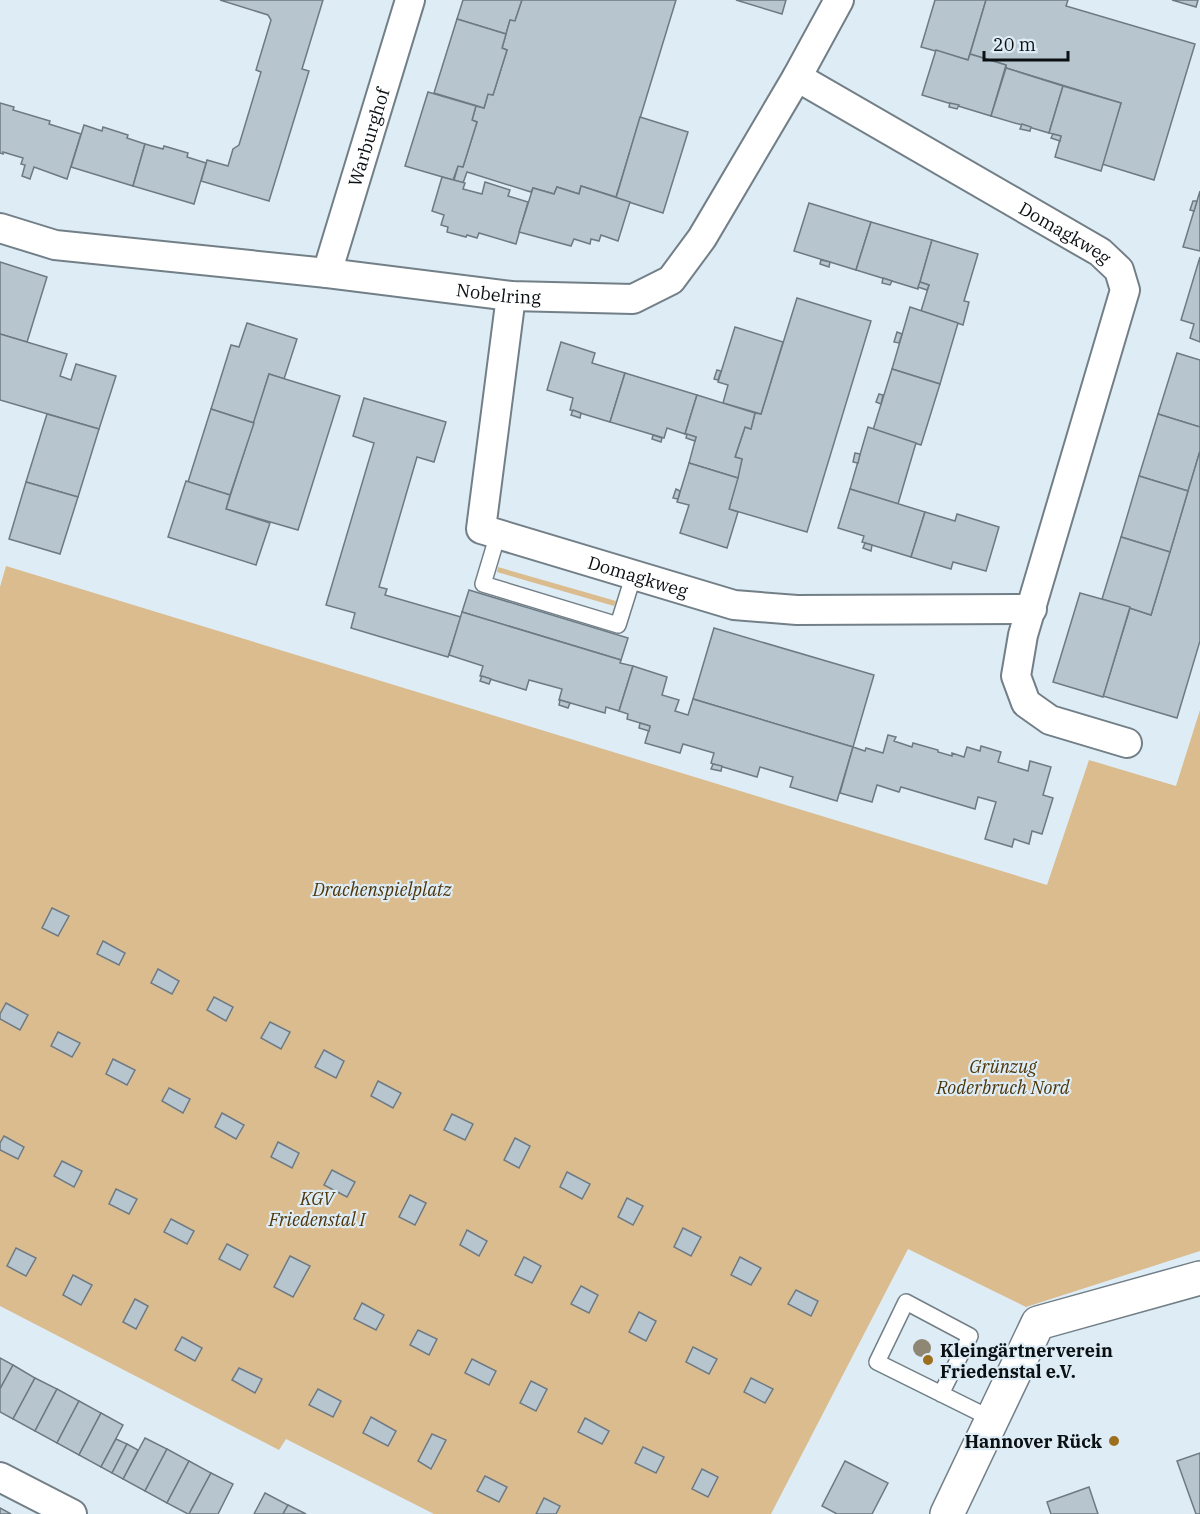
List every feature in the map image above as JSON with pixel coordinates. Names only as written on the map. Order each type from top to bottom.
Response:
[{"type":"street","name":"Warburghof","points":[[327,273],[410,0]]},
{"type":"street","name":"Nobelring","points":[[0,228],[55,245],[327,273],[511,296],[633,299],[671,280],[702,238],[797,77],[839,0]]},
{"type":"street","name":"Domagkweg","points":[[797,77],[1100,252],[1119,270],[1125,290],[1023,635],[1016,676],[1026,703],[1050,720],[1127,743]]},
{"type":"street","points":[[498,534],[481,529],[511,296]]},
{"type":"street","name":"Domagkweg","points":[[498,534],[734,605],[796,610],[1032,609]]},
{"type":"street","points":[[947,1514],[1038,1323],[1200,1278]]},
{"type":"street","points":[[0,1477],[72,1514]]},
{"type":"lane","points":[[498,534],[483,584],[618,625],[633,574]]},
{"type":"lane","points":[[941,1394],[970,1336],[906,1302],[877,1362],[941,1394],[992,1419]]},
{"type":"green space","points":[[6,566],[1047,885],[1089,760],[1176,786],[1200,710],[1200,1251],[1026,1307],[908,1249],[771,1514],[434,1514],[286,1439],[279,1450],[0,1306],[0,587]]},
{"type":"green space","points":[[498,567],[616,601],[614,606],[497,572]]},
{"type":"building","points":[[220,0],[323,0],[302,69],[309,71],[269,201],[201,181],[207,160],[228,166],[233,149],[239,145],[261,72],[256,70],[271,20],[268,15]]},
{"type":"building","points":[[463,0],[522,0],[515,21],[510,20],[506,34],[457,19]]},
{"type":"building","points":[[522,0],[676,0],[616,197],[581,186],[579,194],[557,187],[554,194],[533,188],[531,192],[467,172],[463,183],[454,180],[458,166],[463,167],[477,122],[472,120],[476,106],[484,108],[488,94],[493,95],[507,50],[502,48],[510,20],[515,21]]},
{"type":"building","points":[[736,0],[786,0],[782,14]]},
{"type":"building","points":[[935,0],[986,0],[968,60],[921,47]]},
{"type":"building","points":[[986,0],[1068,0],[1066,6],[1195,44],[1154,180],[1102,164],[1121,103],[1006,68],[1006,65],[970,54]]},
{"type":"building","points":[[1172,0],[1198,0],[1196,7]]},
{"type":"building","points":[[457,19],[506,34],[502,48],[507,50],[493,95],[488,94],[484,108],[434,93]]},
{"type":"building","points":[[936,50],[968,60],[970,54],[1006,65],[991,116],[922,95]]},
{"type":"building","points":[[1006,68],[1063,86],[1049,133],[991,116]]},
{"type":"building","points":[[1063,86],[1121,103],[1101,171],[1055,157],[1061,136],[1049,133]]},
{"type":"building","points":[[428,92],[476,106],[472,120],[477,122],[463,167],[458,166],[453,180],[405,166]]},
{"type":"building","points":[[0,103],[14,107],[13,110],[50,121],[49,124],[81,134],[67,179],[34,167],[30,179],[22,176],[25,165],[21,164],[23,158],[0,153]]},
{"type":"building","points":[[950,103],[959,105],[957,109],[949,107]]},
{"type":"building","points":[[640,117],[688,132],[663,213],[616,198]]},
{"type":"building","points":[[1022,124],[1031,127],[1030,131],[1020,129]]},
{"type":"building","points":[[84,125],[102,131],[103,127],[128,135],[127,138],[145,144],[133,186],[71,167]]},
{"type":"building","points":[[1053,134],[1061,136],[1060,141],[1051,138]]},
{"type":"building","points":[[145,144],[163,149],[164,146],[188,153],[187,157],[206,163],[194,204],[133,186]]},
{"type":"building","points":[[442,177],[465,183],[463,189],[482,194],[485,182],[510,190],[508,196],[528,202],[516,244],[479,233],[477,238],[447,232],[448,227],[441,225],[444,215],[432,211]]},
{"type":"building","points":[[581,186],[630,202],[618,241],[601,235],[599,241],[591,239],[590,244],[574,239],[571,246],[519,232],[533,188],[554,194],[557,187],[579,194]]},
{"type":"building","points":[[1200,191],[1200,251],[1183,247]]},
{"type":"building","points":[[1193,201],[1197,201],[1194,211],[1190,210]]},
{"type":"building","points":[[809,203],[871,222],[856,270],[794,251]]},
{"type":"building","points":[[871,222],[932,240],[918,289],[856,270]]},
{"type":"building","points":[[932,240],[978,254],[964,301],[969,302],[963,325],[921,311],[929,285],[920,282]]},
{"type":"building","points":[[1200,257],[1200,342],[1190,338],[1194,324],[1181,320]]},
{"type":"building","points":[[821,260],[830,262],[829,267],[820,264]]},
{"type":"building","points":[[0,262],[47,277],[27,342],[0,334]]},
{"type":"building","points":[[883,278],[892,281],[890,285],[882,283]]},
{"type":"building","points":[[920,282],[929,285],[927,290],[918,287]]},
{"type":"building","points":[[797,298],[871,321],[807,532],[729,509],[742,459],[735,457],[745,427],[751,429],[755,413],[761,414]]},
{"type":"building","points":[[910,307],[958,323],[940,384],[892,369]]},
{"type":"building","points":[[247,323],[297,339],[284,379],[269,374],[254,423],[211,409],[231,345],[239,347]]},
{"type":"building","points":[[735,327],[783,342],[761,414],[723,403],[728,385],[718,382]]},
{"type":"building","points":[[897,332],[902,334],[899,343],[894,342]]},
{"type":"building","points":[[0,334],[67,354],[60,376],[71,380],[76,364],[116,376],[99,429],[0,400]]},
{"type":"building","points":[[561,342],[595,353],[592,363],[625,373],[610,422],[570,410],[573,398],[547,390]]},
{"type":"building","points":[[1177,353],[1200,360],[1200,427],[1158,414]]},
{"type":"building","points":[[892,369],[940,384],[921,445],[873,430]]},
{"type":"building","points":[[717,370],[721,371],[718,380],[714,379]]},
{"type":"building","points":[[625,373],[697,395],[685,434],[667,428],[664,438],[610,422]]},
{"type":"building","points":[[269,374],[340,396],[298,530],[226,509]]},
{"type":"building","points":[[879,394],[883,395],[881,404],[876,402]]},
{"type":"building","points":[[697,395],[755,413],[751,429],[745,427],[735,457],[742,459],[738,478],[689,463],[696,437],[685,434]]},
{"type":"building","points":[[364,398],[446,422],[434,462],[417,457],[379,587],[387,589],[385,595],[461,617],[448,657],[351,628],[355,613],[326,605],[374,443],[353,436]]},
{"type":"building","points":[[211,409],[254,423],[230,495],[188,482]]},
{"type":"building","points":[[573,410],[581,413],[580,418],[571,415]]},
{"type":"building","points":[[47,414],[99,429],[78,497],[26,482]]},
{"type":"building","points":[[1158,414],[1200,427],[1200,451],[1188,491],[1139,476]]},
{"type":"building","points":[[868,427],[916,443],[898,504],[850,489]]},
{"type":"building","points":[[687,434],[696,437],[695,441],[686,438]]},
{"type":"building","points":[[653,435],[662,438],[661,442],[652,439]]},
{"type":"building","points":[[1200,451],[1200,641],[1177,718],[1103,696],[1130,608],[1151,615]]},
{"type":"building","points":[[855,453],[860,454],[858,463],[853,462]]},
{"type":"building","points":[[689,463],[738,478],[729,509],[738,512],[727,548],[680,533],[689,505],[677,502]]},
{"type":"building","points":[[1139,476],[1188,491],[1170,552],[1121,537]]},
{"type":"building","points":[[186,481],[230,495],[226,509],[270,523],[256,565],[168,537]]},
{"type":"building","points":[[26,482],[78,497],[60,554],[9,539]]},
{"type":"building","points":[[676,489],[680,491],[678,499],[673,498]]},
{"type":"building","points":[[850,489],[925,512],[911,557],[862,542],[864,536],[838,528]]},
{"type":"building","points":[[925,512],[955,521],[957,514],[999,527],[986,571],[953,562],[951,569],[911,557]]},
{"type":"building","points":[[1121,537],[1170,552],[1151,615],[1102,599]]},
{"type":"building","points":[[865,543],[872,545],[871,551],[863,548]]},
{"type":"building","points":[[469,590],[628,638],[621,660],[462,612]]},
{"type":"building","points":[[1080,593],[1130,607],[1103,697],[1053,682]]},
{"type":"building","points":[[462,612],[621,660],[620,663],[633,666],[619,711],[606,707],[605,713],[559,700],[562,689],[529,680],[526,690],[480,676],[483,666],[449,655]]},
{"type":"building","points":[[714,628],[874,675],[853,747],[693,699]]},
{"type":"building","points":[[633,666],[667,677],[662,695],[679,700],[675,711],[688,715],[693,699],[853,747],[837,801],[790,787],[793,777],[760,767],[757,777],[713,764],[711,763],[714,753],[683,744],[680,753],[645,743],[650,726],[627,719],[628,714],[619,711]]},
{"type":"building","points":[[482,676],[491,679],[489,684],[480,681]]},
{"type":"building","points":[[560,700],[570,703],[568,708],[559,705]]},
{"type":"building","points":[[640,723],[650,726],[649,731],[639,728]]},
{"type":"building","points":[[888,735],[896,737],[894,741],[912,747],[913,743],[952,756],[952,753],[964,757],[967,747],[980,751],[981,746],[1001,752],[998,762],[1028,771],[1030,761],[1051,767],[1043,795],[1053,798],[1042,834],[1032,831],[1029,844],[1014,839],[1012,847],[985,839],[996,802],[978,797],[975,809],[901,787],[899,792],[877,785],[872,802],[840,793],[853,747],[883,753]]},
{"type":"building","points":[[713,764],[722,766],[721,771],[711,769]]},
{"type":"building","points":[[52,908],[69,916],[58,936],[42,928]]},
{"type":"building","points":[[103,941],[125,953],[119,965],[97,954]]},
{"type":"building","points":[[158,969],[179,981],[172,994],[151,983]]},
{"type":"building","points":[[214,997],[233,1007],[226,1021],[207,1010]]},
{"type":"building","points":[[6,1003],[28,1015],[20,1030],[0,1019]]},
{"type":"building","points":[[270,1022],[290,1032],[281,1049],[261,1038]]},
{"type":"building","points":[[58,1032],[80,1043],[72,1057],[51,1046]]},
{"type":"building","points":[[324,1050],[344,1061],[336,1078],[315,1067]]},
{"type":"building","points":[[113,1059],[135,1070],[127,1085],[106,1074]]},
{"type":"building","points":[[378,1081],[401,1093],[393,1108],[371,1096]]},
{"type":"building","points":[[169,1088],[190,1099],[183,1113],[162,1101]]},
{"type":"building","points":[[222,1113],[244,1125],[236,1139],[215,1127]]},
{"type":"building","points":[[452,1114],[473,1124],[465,1140],[444,1130]]},
{"type":"building","points":[[4,1136],[24,1147],[18,1159],[0,1150],[0,1143]]},
{"type":"building","points":[[515,1138],[530,1146],[519,1168],[504,1160]]},
{"type":"building","points":[[278,1142],[299,1153],[292,1168],[271,1157]]},
{"type":"building","points":[[62,1161],[82,1171],[74,1187],[54,1176]]},
{"type":"building","points":[[332,1170],[355,1182],[347,1197],[324,1185]]},
{"type":"building","points":[[567,1172],[590,1184],[582,1199],[560,1187]]},
{"type":"building","points":[[116,1189],[137,1199],[129,1214],[109,1204]]},
{"type":"building","points":[[410,1195],[426,1203],[415,1225],[399,1217]]},
{"type":"building","points":[[627,1198],[643,1206],[633,1225],[618,1217]]},
{"type":"building","points":[[171,1219],[194,1231],[187,1244],[164,1232]]},
{"type":"building","points":[[683,1228],[701,1237],[691,1256],[674,1247]]},
{"type":"building","points":[[467,1230],[487,1241],[479,1256],[460,1245]]},
{"type":"building","points":[[227,1244],[248,1255],[240,1270],[219,1259]]},
{"type":"building","points":[[16,1248],[36,1258],[26,1276],[7,1266]]},
{"type":"building","points":[[290,1256],[310,1266],[293,1297],[274,1287]]},
{"type":"building","points":[[524,1257],[541,1266],[532,1283],[515,1275]]},
{"type":"building","points":[[740,1257],[761,1268],[751,1285],[731,1275]]},
{"type":"building","points":[[73,1275],[92,1285],[81,1305],[63,1295]]},
{"type":"building","points":[[581,1286],[598,1295],[589,1313],[571,1304]]},
{"type":"building","points":[[796,1290],[818,1301],[811,1316],[788,1304]]},
{"type":"building","points":[[135,1299],[148,1306],[136,1329],[123,1322]]},
{"type":"building","points":[[362,1303],[384,1315],[376,1330],[354,1319]]},
{"type":"building","points":[[639,1312],[656,1321],[646,1341],[629,1332]]},
{"type":"building","points":[[418,1330],[437,1339],[429,1355],[410,1345]]},
{"type":"building","points":[[182,1337],[202,1348],[195,1361],[175,1350]]},
{"type":"building","points":[[693,1347],[717,1359],[709,1374],[686,1362]]},
{"type":"building","points":[[0,1358],[13,1365],[0,1389]]},
{"type":"building","points":[[472,1359],[496,1371],[489,1385],[465,1373]]},
{"type":"building","points":[[13,1365],[35,1378],[13,1419],[0,1412],[0,1389]]},
{"type":"building","points":[[239,1368],[262,1379],[255,1393],[232,1380]]},
{"type":"building","points":[[35,1378],[57,1389],[35,1431],[13,1419]]},
{"type":"building","points":[[751,1378],[773,1389],[765,1403],[744,1392]]},
{"type":"building","points":[[531,1381],[547,1389],[536,1411],[520,1403]]},
{"type":"building","points":[[57,1389],[79,1401],[57,1443],[35,1431]]},
{"type":"building","points":[[318,1389],[341,1401],[333,1417],[309,1405]]},
{"type":"building","points":[[79,1401],[101,1413],[79,1455],[57,1443]]},
{"type":"building","points":[[101,1413],[123,1425],[101,1467],[79,1455]]},
{"type":"building","points":[[371,1417],[396,1431],[388,1446],[363,1433]]},
{"type":"building","points":[[585,1418],[609,1431],[602,1444],[578,1432]]},
{"type":"building","points":[[432,1434],[446,1440],[431,1469],[418,1461]]},
{"type":"building","points":[[145,1438],[167,1449],[145,1491],[123,1479]]},
{"type":"building","points":[[116,1439],[127,1444],[112,1473],[101,1467]]},
{"type":"building","points":[[127,1444],[138,1450],[123,1479],[112,1473]]},
{"type":"building","points":[[643,1447],[664,1457],[656,1473],[635,1463]]},
{"type":"building","points":[[167,1449],[189,1461],[167,1503],[145,1491]]},
{"type":"building","points":[[1200,1453],[1200,1514],[1196,1514],[1177,1461]]},
{"type":"building","points":[[189,1461],[211,1473],[188,1514],[167,1503]]},
{"type":"building","points":[[845,1461],[888,1483],[872,1514],[837,1514],[822,1506]]},
{"type":"building","points":[[702,1469],[718,1477],[708,1497],[692,1489]]},
{"type":"building","points":[[211,1473],[233,1484],[218,1514],[189,1514]]},
{"type":"building","points":[[485,1476],[507,1487],[499,1502],[477,1491]]},
{"type":"building","points":[[1089,1487],[1098,1514],[1051,1514],[1047,1502]]},
{"type":"building","points":[[265,1493],[288,1505],[283,1514],[254,1514]]},
{"type":"building","points":[[544,1498],[560,1506],[556,1514],[536,1514]]},
{"type":"building","points":[[288,1505],[306,1514],[283,1514]]},
{"type":"building","points":[[0,1508],[11,1514],[0,1514]]},
{"type":"place","name":"Kleingärtnerverein Friedenstal e.V.","points":[[928,1360]]},
{"type":"place","name":"Hannover Rück","points":[[1114,1441]]},
{"type":"park label","name":"Drachenspielplatz","points":[[382,889]]},
{"type":"park label","name":"Grünzug Roderbruch Nord","points":[[1003,1076]]},
{"type":"park label","name":"KGV Friedenstal I","points":[[317,1208]]}]
